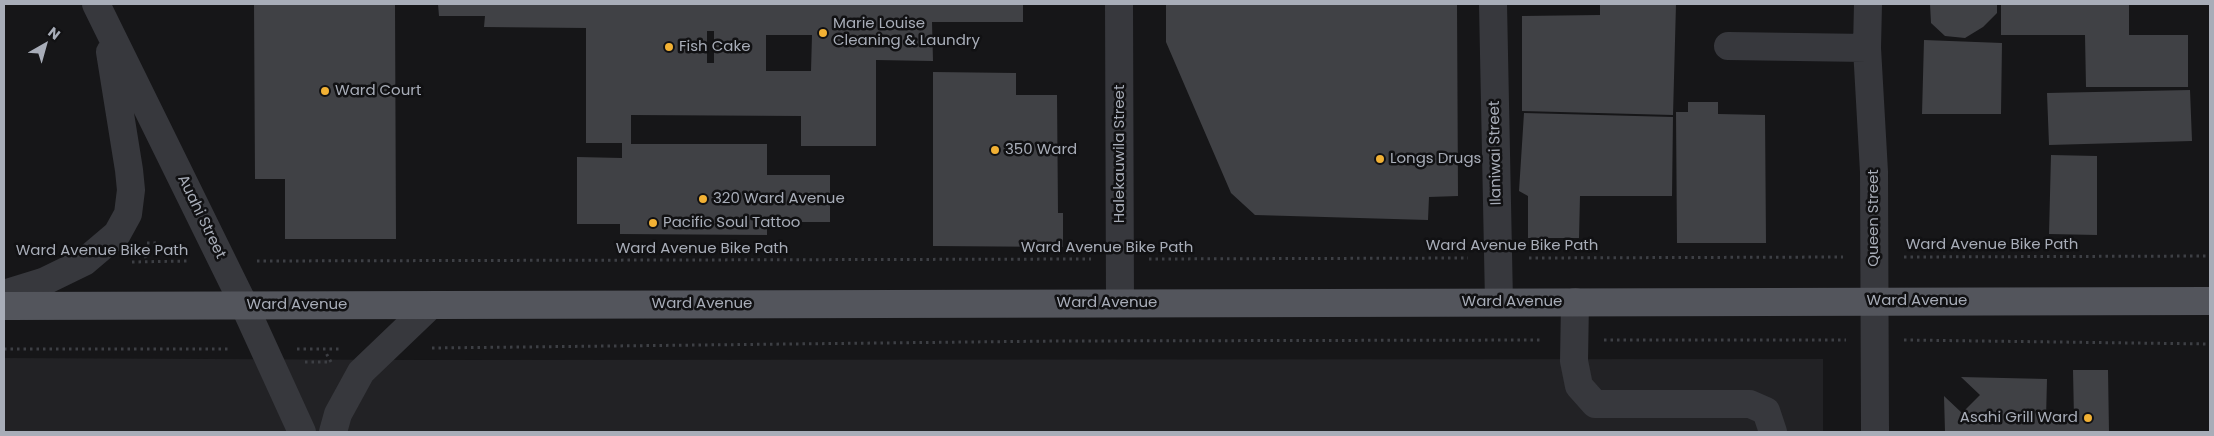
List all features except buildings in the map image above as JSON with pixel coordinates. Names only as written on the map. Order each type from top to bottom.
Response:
[{"type":"main road","name":"Ward Avenue","points":[[4,306],[2210,301]]},
{"type":"street","name":"Halekauwila Street","points":[[1119,4],[1120,303]]},
{"type":"street","name":"Ilaniwai Street","points":[[1493,4],[1499,302]]},
{"type":"street","name":"Queen Street","points":[[1868,4],[1868,48],[1874,172],[1876,432]]},
{"type":"street","points":[[4,294],[43,282],[84,262],[117,234],[128,214],[130,170],[101,13]]},
{"type":"street","name":"Auahi Street","points":[[101,13],[244,305],[302,432]]},
{"type":"street","points":[[1728,46],[1868,48]]},
{"type":"street","points":[[1575,302],[1574,361],[1579,386],[1595,404],[1750,404],[1766,411],[1773,432]]},
{"type":"street","points":[[333,432],[338,414],[361,372],[430,305]]},
{"type":"path","name":"Ward Avenue Bike Path","points":[[84,262],[2210,256]]},
{"type":"path","points":[[4,350],[1058,341],[1874,340],[2210,344]]},
{"type":"path","points":[[299,362],[331,362],[326,353]]},
{"type":"shaded area","points":[[4,358],[413,360],[1823,359],[1823,432],[4,432]]},
{"type":"place","name":"Marie Louise Cleaning & Laundry","points":[[823,33]]},
{"type":"place","name":"Fish Cake","points":[[669,47]]},
{"type":"place","name":"Ward Court","points":[[325,91]]},
{"type":"place","name":"350 Ward","points":[[995,150]]},
{"type":"place","name":"Longs Drugs","points":[[1380,159]]},
{"type":"place","name":"320 Ward Avenue","points":[[703,199]]},
{"type":"place","name":"Pacific Soul Tattoo","points":[[653,223]]},
{"type":"place","name":"Asahi Grill Ward","points":[[2088,418]]}]
